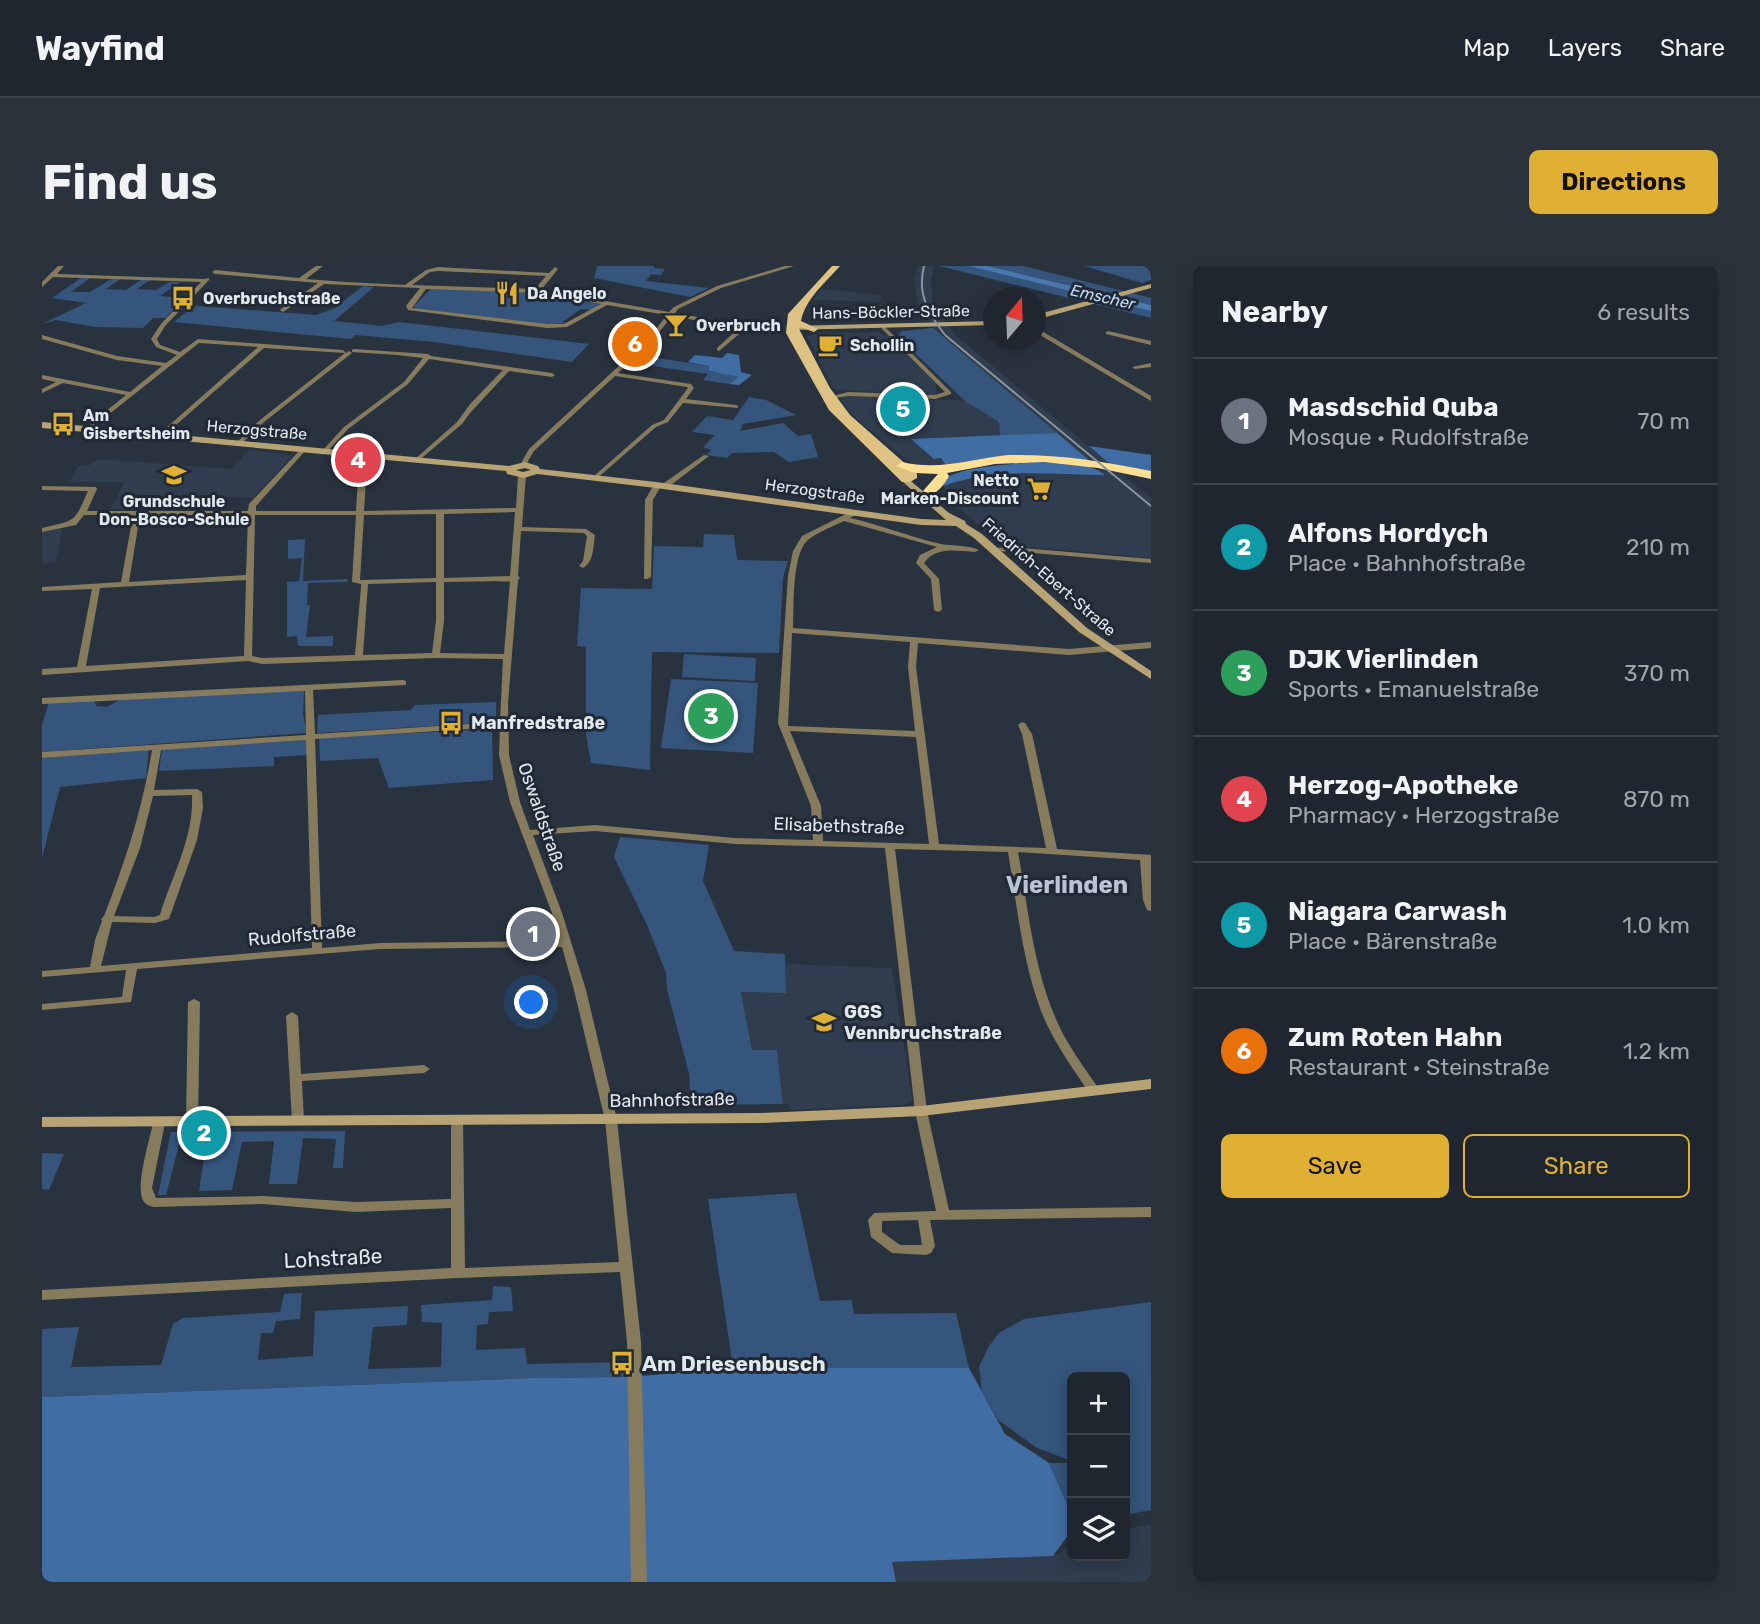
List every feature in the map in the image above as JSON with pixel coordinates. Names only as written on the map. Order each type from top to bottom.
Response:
[{"type":"highway","points":[[909,476],[1032,458],[1089,463],[1151,477]]},
{"type":"highway","points":[[909,476],[943,476],[1015,462],[1089,463]]},
{"type":"highway","points":[[930,491],[943,476]]},
{"type":"main road","points":[[826,394],[796,346],[792,314],[836,266]]},
{"type":"main road","points":[[794,329],[814,329]]},
{"type":"main road","name":"Friedrich-Ebert-Straße","points":[[826,394],[848,425],[909,476]]},
{"type":"main road","name":"Friedrich-Ebert-Straße","points":[[826,394],[909,476]]},
{"type":"street","points":[[42,285],[61,266]]},
{"type":"street","points":[[180,354],[158,346],[154,339],[163,325],[223,266]]},
{"type":"street","points":[[300,280],[320,266]]},
{"type":"street","points":[[523,470],[531,450],[659,329],[668,315],[685,302],[719,286],[791,266]]},
{"type":"street","points":[[407,286],[428,271],[438,269],[550,275]]},
{"type":"street","points":[[537,291],[555,269]]},
{"type":"street","points":[[215,272],[323,282],[537,291],[754,329]]},
{"type":"street","points":[[52,275],[205,281]]},
{"type":"street","points":[[283,310],[323,282]]},
{"type":"street","points":[[1046,315],[1151,286]]},
{"type":"street","points":[[424,287],[409,306],[410,309],[547,326],[565,326],[607,303]]},
{"type":"street","name":"Hans-Böckler-Straße","points":[[814,329],[983,323]]},
{"type":"street","points":[[719,349],[743,328]]},
{"type":"street","points":[[826,394],[935,397],[948,393],[884,328]]},
{"type":"street","points":[[1108,333],[1151,343]]},
{"type":"street","points":[[1046,336],[1151,399]]},
{"type":"street","points":[[42,337],[117,358],[165,365]]},
{"type":"street","points":[[87,429],[165,365],[201,340],[428,356],[552,375]]},
{"type":"street","points":[[159,437],[263,346]]},
{"type":"street","points":[[238,444],[262,421],[349,352]]},
{"type":"street","points":[[324,452],[346,428],[406,383],[428,356]]},
{"type":"street","points":[[1135,367],[1151,365]]},
{"type":"street","points":[[417,460],[460,423],[462,415],[494,387],[508,368]]},
{"type":"street","points":[[594,478],[654,426],[666,421],[692,386],[612,374]]},
{"type":"street","points":[[42,377],[130,394]]},
{"type":"street","points":[[42,391],[60,382]]},
{"type":"street","points":[[1142,393],[1151,392]]},
{"type":"street","points":[[682,401],[736,407]]},
{"type":"street","name":"Herzogstraße","points":[[42,425],[536,471],[661,485],[921,522],[962,523]]},
{"type":"street","points":[[248,658],[252,512],[258,498],[303,450]]},
{"type":"street","points":[[647,577],[649,500],[661,485],[706,456]]},
{"type":"street","points":[[379,457],[362,478],[356,582],[516,578]]},
{"type":"street","name":"Oswaldstraße","points":[[523,470],[503,755],[507,775],[566,944],[611,1120]]},
{"type":"street","name":"Friedrich-Ebert-Straße","points":[[909,476],[930,491],[1083,631],[1151,676]]},
{"type":"street","name":"Friedrich-Ebert-Straße","points":[[909,476],[946,515],[962,523]]},
{"type":"street","points":[[42,488],[93,489],[82,513],[73,523],[42,530]]},
{"type":"street","points":[[82,513],[519,510]]},
{"type":"street","points":[[436,655],[440,511]]},
{"type":"street","points":[[125,584],[137,512]]},
{"type":"street","points":[[818,844],[817,806],[801,764],[783,728],[782,705],[792,576],[800,544],[814,532],[855,513]]},
{"type":"street","points":[[844,519],[888,529],[942,548],[975,550]]},
{"type":"street","points":[[519,528],[586,531],[591,535],[587,561],[583,566]]},
{"type":"street","points":[[938,610],[934,579],[920,563],[923,557],[942,548]]},
{"type":"street","points":[[994,550],[1151,561]]},
{"type":"street","points":[[42,589],[251,577]]},
{"type":"street","points":[[359,657],[364,582]]},
{"type":"street","points":[[81,669],[96,586]]},
{"type":"street","points":[[788,629],[1069,652],[1151,645]]},
{"type":"street","points":[[914,639],[912,667],[918,734],[934,846]]},
{"type":"street","points":[[42,671],[248,658],[262,662],[436,655],[508,657]]},
{"type":"street","points":[[42,701],[403,684]]},
{"type":"street","points":[[309,687],[317,951]]},
{"type":"street","points":[[42,755],[504,724]]},
{"type":"street","points":[[1022,725],[1027,734],[1052,851]]},
{"type":"street","points":[[783,728],[918,734]]},
{"type":"street","points":[[95,970],[99,940],[130,863],[151,793],[157,747]]},
{"type":"street","points":[[106,919],[155,920],[165,917],[195,827],[197,792],[151,793]]},
{"type":"street","name":"Elisabethstraße","points":[[526,832],[594,828],[735,841],[1012,849],[1148,857]]},
{"type":"street","points":[[890,845],[900,953],[921,1111],[943,1214]]},
{"type":"street","points":[[1012,849],[1041,994],[1057,1033],[1095,1092]]},
{"type":"street","points":[[1148,857],[1148,900],[1151,908]]},
{"type":"street","name":"Rudolfstraße","points":[[42,974],[405,945],[566,944]]},
{"type":"street","points":[[42,1007],[127,1000],[132,967]]},
{"type":"street","points":[[192,1122],[194,1002]]},
{"type":"street","points":[[292,1016],[298,1121]]},
{"type":"street","points":[[296,1078],[424,1069]]},
{"type":"street","name":"Bahnhofstraße","points":[[42,1122],[760,1118],[921,1111],[1151,1084]]},
{"type":"street","points":[[457,1120],[458,1273]]},
{"type":"street","points":[[611,1120],[634,1342],[639,1582]]},
{"type":"street","points":[[159,1123],[146,1188],[149,1200],[154,1203],[263,1200],[356,1207],[457,1203]]},
{"type":"street","points":[[923,1215],[1151,1212]]},
{"type":"street","name":"Lohstraße","points":[[42,1294],[625,1267]]},
{"type":"shaded area","points":[[597,266],[654,266],[665,269],[661,275],[651,274],[646,281],[709,288],[690,297],[594,278]]},
{"type":"shaded area","points":[[919,266],[935,266],[931,280],[933,302],[954,334],[1151,498],[1151,558],[1001,544],[952,503],[943,486],[967,477],[1051,472],[1105,475],[933,328],[917,302],[914,279]]},
{"type":"shaded area","points":[[939,266],[1023,266],[1151,298],[1151,318],[1046,292],[1046,287],[1025,287]]},
{"type":"shaded area","points":[[1084,266],[1151,266],[1151,280],[1142,283]]},
{"type":"shaded area","points":[[81,278],[90,278],[71,292],[90,292],[111,279],[120,279],[106,289],[126,290],[142,279],[151,279],[137,289],[156,290],[170,282],[180,282],[160,296],[181,298],[181,301],[166,318],[153,318],[143,328],[95,327],[56,320],[42,324],[86,303],[52,298]]},
{"type":"shaded area","points":[[363,286],[374,287],[334,321],[382,326],[399,322],[589,344],[572,362],[434,342],[355,335],[351,339],[174,322],[187,311],[184,310],[186,305],[316,315],[335,308]]},
{"type":"shaded area","points":[[431,289],[520,292],[600,304],[592,310],[581,309],[562,322],[568,323],[546,325],[416,309],[414,306]]},
{"type":"shaded area","points":[[822,289],[881,295],[880,302],[813,300]]},
{"type":"shaded area","points":[[933,328],[1057,433],[1000,436],[999,422],[965,401],[899,338],[902,331]]},
{"type":"shaded area","points":[[877,332],[891,337],[936,383],[936,395],[838,390],[832,387],[807,336],[819,333]]},
{"type":"shaded area","points":[[727,353],[739,355],[741,372],[752,375],[739,385],[729,384],[739,377],[709,371],[709,366],[688,362],[695,355],[722,358]]},
{"type":"shaded area","points":[[639,355],[709,366],[709,371],[740,377],[729,384],[703,380],[708,374],[631,363]]},
{"type":"shaded area","points":[[845,396],[965,401],[1000,422],[1000,436],[913,439],[934,459],[941,458],[945,464],[924,467],[912,464],[853,416],[840,399]]},
{"type":"shaded area","points":[[749,397],[766,400],[796,415],[743,424],[740,431],[783,423],[798,436],[811,434],[818,457],[789,462],[774,452],[732,453],[727,458],[706,455],[712,450],[703,447],[715,435],[692,432],[707,416],[733,420]]},
{"type":"shaded area","points":[[1057,433],[1090,461],[945,464],[941,458],[934,459],[911,439]]},
{"type":"shaded area","points":[[1089,446],[1151,455],[1151,472],[1110,464]]},
{"type":"shaded area","name":"Grundschule Don-Bosco-Schule","points":[[249,450],[293,455],[253,498],[220,497],[212,510],[111,509],[124,482],[69,482],[78,466],[90,465],[98,459],[231,469]]},
{"type":"shaded area","points":[[1038,462],[1082,465],[1105,475],[1003,474],[943,486],[938,483],[946,477],[971,469]]},
{"type":"shaded area","points":[[63,528],[55,563],[42,564],[42,532]]},
{"type":"shaded area","points":[[704,534],[734,535],[737,560],[788,561],[783,578],[779,653],[652,652],[650,770],[591,763],[586,735],[586,647],[577,646],[581,588],[652,589],[654,546],[703,547]]},
{"type":"shaded area","points":[[305,539],[303,581],[347,579],[348,582],[308,583],[307,605],[310,605],[306,637],[333,636],[333,646],[298,646],[297,636],[287,637],[287,582],[299,581],[302,558],[288,559],[288,540]]},
{"type":"shaded area","points":[[684,654],[756,658],[755,681],[682,677]]},
{"type":"shaded area","points":[[671,679],[758,683],[753,753],[661,748]]},
{"type":"shaded area","points":[[304,691],[303,715],[307,733],[42,752],[42,725],[49,702],[94,700],[96,706],[107,707],[123,698]]},
{"type":"shaded area","points":[[496,702],[496,722],[317,733],[318,715],[411,710],[415,705]]},
{"type":"shaded area","points":[[492,729],[493,780],[389,788],[378,758],[320,761],[319,738]]},
{"type":"shaded area","points":[[306,740],[308,755],[274,757],[274,766],[159,771],[162,749]]},
{"type":"shaded area","points":[[149,749],[146,778],[60,787],[42,858],[42,758]]},
{"type":"shaded area","points":[[620,837],[709,845],[703,881],[734,951],[785,954],[786,993],[741,992],[752,1050],[777,1050],[783,1104],[691,1105],[689,1073],[667,990],[666,973],[647,925],[614,857]]},
{"type":"shaded area","name":"GGS Vennbruchstraße","points":[[785,964],[892,968],[912,1100],[903,1105],[790,1110],[789,1104],[783,1104],[777,1051],[752,1050],[741,992],[786,993]]},
{"type":"shaded area","points":[[345,1131],[343,1168],[333,1168],[336,1139],[303,1138],[297,1184],[269,1184],[274,1141],[242,1142],[232,1190],[199,1191],[206,1145],[179,1145],[166,1195],[158,1195],[171,1132]]},
{"type":"shaded area","points":[[42,1153],[64,1154],[49,1190],[42,1189]]},
{"type":"shaded area","points":[[796,1193],[820,1301],[852,1300],[854,1314],[956,1313],[969,1368],[733,1368],[708,1199]]},
{"type":"shaded area","points":[[493,1286],[511,1287],[513,1311],[489,1312],[488,1324],[477,1325],[476,1350],[525,1348],[527,1364],[629,1362],[629,1377],[533,1378],[42,1397],[42,1329],[79,1327],[71,1367],[161,1365],[173,1324],[183,1318],[280,1312],[284,1294],[302,1293],[300,1319],[276,1321],[273,1333],[261,1333],[258,1360],[313,1356],[315,1311],[408,1306],[407,1325],[373,1327],[368,1369],[441,1367],[442,1323],[422,1322],[421,1305],[492,1300]]},
{"type":"shaded area","points":[[1151,1302],[1151,1510],[1130,1514],[1130,1372],[1067,1372],[1067,1459],[1037,1448],[998,1420],[982,1392],[979,1367],[999,1333],[1024,1319]]},
{"type":"shaded area","points":[[733,1368],[969,1368],[1005,1434],[1049,1463],[1067,1504],[1067,1537],[1053,1556],[892,1562],[896,1582],[42,1582],[42,1397],[533,1378],[629,1377]]},
{"type":"shaded area","points":[[1049,1463],[1067,1463],[1067,1504]]},
{"type":"shaded area","points":[[1151,1524],[1151,1582],[896,1582],[891,1562],[1053,1556],[1067,1549],[1067,1561],[1130,1561],[1130,1528]]},
{"type":"waterway","name":"Emscher","points":[[974,266],[1151,308]]},
{"type":"tram line","points":[[924,266],[923,294],[934,319],[945,335],[1151,506]]},
{"type":"place","name":"Da Angelo","points":[[507,293]]},
{"type":"place","name":"Overbruchstraße","points":[[183,298]]},
{"type":"place","name":"Overbruch","points":[[676,325]]},
{"type":"place","name":"Zum Roten Hahn","points":[[635,344]]},
{"type":"place","name":"Schollin","points":[[830,345]]},
{"type":"place","name":"Niagara Carwash","points":[[903,409]]},
{"type":"place","name":"Am Gisbertsheim","points":[[63,424]]},
{"type":"place","name":"Herzog-Apotheke","points":[[358,460]]},
{"type":"place","name":"Grundschule Don-Bosco-Schule","points":[[174,475]]},
{"type":"place","name":"Netto Marken-Discount","points":[[1039,489]]},
{"type":"place","name":"DJK Vierlinden","points":[[711,716]]},
{"type":"place","name":"Manfredstraße","points":[[451,723]]},
{"type":"place","name":"Masdschid Quba","points":[[533,934]]},
{"type":"place","name":"GGS Vennbruchstraße","points":[[824,1022]]},
{"type":"place","name":"Alfons Hordych","points":[[204,1133]]},
{"type":"place","name":"Am Driesenbusch","points":[[622,1363]]},
{"type":"district","name":"Vierlinden","points":[[1067,885]]}]
